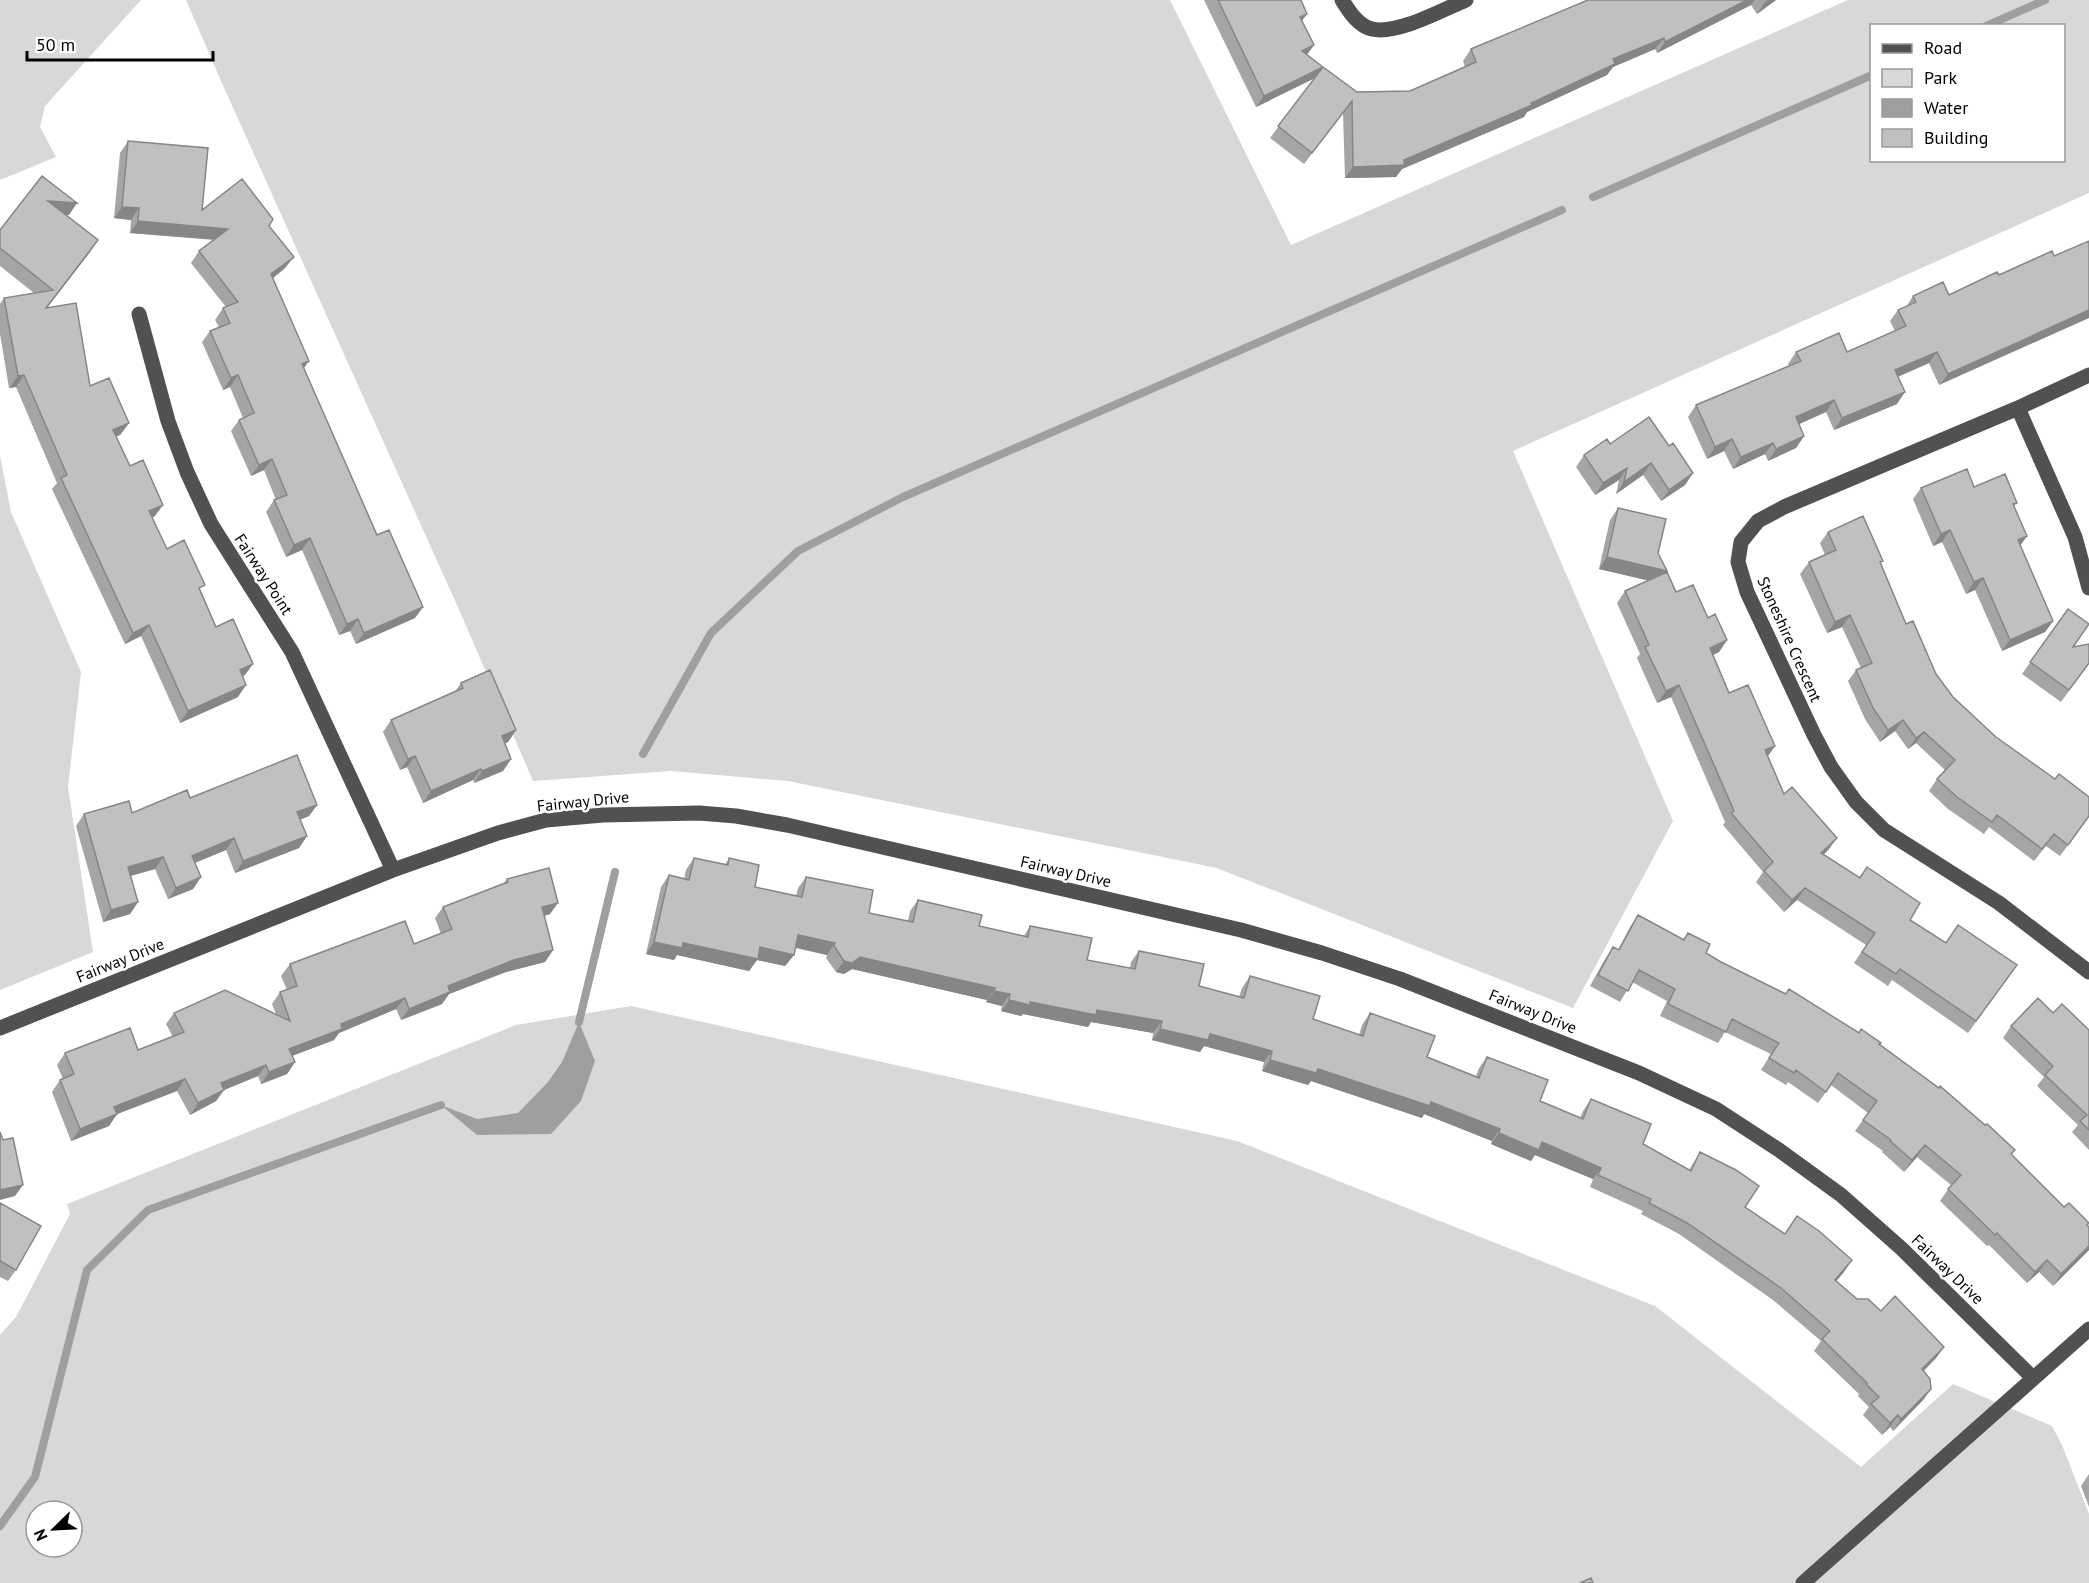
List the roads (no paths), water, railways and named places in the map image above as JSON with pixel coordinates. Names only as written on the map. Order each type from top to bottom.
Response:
[{"type":"street","points":[[1342,0],[1353,17],[1371,29],[1398,28],[1466,0]]},
{"type":"street","name":"Fairway Point","points":[[140,314],[168,421],[187,472],[211,524],[292,652],[393,870]]},
{"type":"street","name":"Stoneshire Crescent","points":[[2089,375],[1758,520],[1741,542],[1738,562],[1747,592],[1814,735],[1831,767],[1856,802],[1884,830],[2000,903],[2089,972]]},
{"type":"street","points":[[2018,408],[2075,537],[2089,588]]},
{"type":"street","points":[[2075,537],[2089,548]]},
{"type":"street","name":"Fairway Drive","points":[[0,1028],[393,870],[498,833],[546,820],[662,813],[735,816],[788,825],[1241,930],[1322,953],[1480,1009],[1639,1073],[1716,1109],[1779,1150],[1841,1195],[1902,1249],[2033,1378]]},
{"type":"street","points":[[1803,1583],[2089,1329]]},
{"type":"water","points":[[579,1022],[595,1061],[581,1101],[551,1134],[477,1135],[441,1105],[477,1119],[518,1113],[548,1082],[562,1062]]},
{"type":"waterway","points":[[1991,24],[2045,0]]},
{"type":"waterway","points":[[1593,197],[1870,76]]},
{"type":"waterway","points":[[643,754],[711,633],[798,551],[903,497],[1562,210]]},
{"type":"waterway","points":[[579,1022],[615,872]]},
{"type":"waterway","points":[[0,1526],[35,1477],[87,1270],[148,1210],[441,1105]]}]
